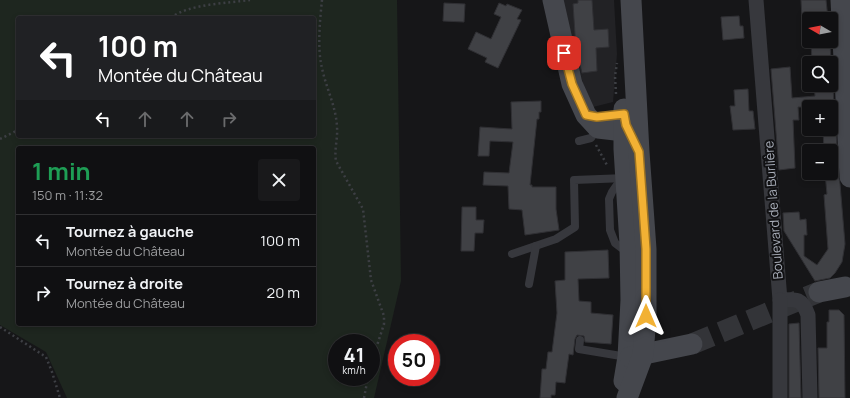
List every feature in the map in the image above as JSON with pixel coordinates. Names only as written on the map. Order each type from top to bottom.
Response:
[{"type":"main road","points":[[553,0],[572,84],[593,125],[625,116]]},
{"type":"main road","points":[[620,0],[625,116],[639,152],[624,175],[646,249],[646,316],[635,356],[629,396]]},
{"type":"main road","points":[[631,0],[625,116],[624,175],[630,254],[631,300],[636,316],[635,356]]},
{"type":"main road","points":[[841,0],[850,176]]},
{"type":"main road","points":[[819,292],[848,287]]},
{"type":"main road","points":[[635,356],[692,344]]},
{"type":"street","name":"Boulevard de la Burlière","points":[[756,0],[780,300],[780,398]]},
{"type":"street","points":[[780,300],[795,300],[800,302],[805,307],[808,315],[810,398]]},
{"type":"lane","points":[[579,142],[593,125]]},
{"type":"lane","points":[[512,254],[556,239],[575,227],[574,180],[624,175]]},
{"type":"lane","points":[[529,284],[536,246]]},
{"type":"lane","points":[[580,340],[578,350],[635,356]]},
{"type":"path","points":[[174,16],[197,7],[250,0]]},
{"type":"path","points":[[322,0],[319,27],[321,66],[333,104],[338,128],[335,153],[336,161],[363,209],[371,280],[384,316],[384,324],[380,336]]},
{"type":"path","points":[[622,60],[616,65],[625,116]]},
{"type":"path","points":[[593,125],[624,175]]},
{"type":"path","points":[[0,139],[16,131]]},
{"type":"path","points":[[0,327],[46,357],[60,398]]},
{"type":"path","points":[[364,398],[366,386]]},
{"type":"shaded area","points":[[0,0],[397,0],[401,281],[380,372],[380,334],[328,334],[328,386],[377,386],[374,398],[67,398],[46,352],[0,325]]},
{"type":"shaded area","points":[[562,0],[614,0],[617,54],[613,102],[589,108]]},
{"type":"building","points":[[578,0],[592,0],[594,30],[608,29],[609,47],[596,48],[597,71],[582,73],[576,49],[573,4],[578,3]]},
{"type":"building","points":[[801,0],[826,0],[827,12],[802,12],[802,19]]},
{"type":"building","points":[[444,3],[465,4],[464,22],[443,21]]},
{"type":"building","points":[[499,3],[506,6],[507,4],[522,10],[517,19],[521,20],[498,68],[485,62],[487,58],[468,49],[476,32],[491,39],[501,17],[494,14]]},
{"type":"building","points":[[739,16],[740,26],[743,26],[744,38],[723,40],[721,17]]},
{"type":"building","points":[[811,48],[830,48],[831,56],[812,56]]},
{"type":"building","points":[[790,67],[792,98],[815,96],[815,92],[833,92],[834,100],[802,100],[802,107],[798,107],[799,120],[793,120],[795,168],[779,170],[771,69]]},
{"type":"building","points":[[748,89],[749,111],[753,111],[755,129],[733,130],[730,106],[735,106],[734,90]]},
{"type":"building","points":[[541,101],[541,112],[539,112],[539,119],[537,119],[530,185],[532,185],[532,187],[556,187],[556,209],[559,230],[525,235],[522,210],[509,209],[508,186],[483,185],[484,172],[509,173],[513,142],[490,141],[489,156],[478,156],[480,127],[512,129],[511,102]]},
{"type":"building","points":[[823,136],[836,136],[837,144],[824,144]]},
{"type":"building","points":[[838,173],[845,244],[842,262],[835,273],[830,278],[815,281],[784,231],[783,213],[799,212],[800,220],[806,219],[807,235],[804,235],[804,256],[817,265],[828,249],[824,195],[827,194],[826,180],[838,180]]},
{"type":"building","points":[[462,207],[476,207],[476,220],[484,220],[483,233],[475,233],[474,251],[461,251]]},
{"type":"building","points":[[608,250],[609,278],[578,279],[579,301],[591,302],[591,313],[613,315],[611,344],[585,342],[584,336],[577,335],[573,355],[569,354],[565,383],[556,382],[555,395],[551,395],[551,398],[540,398],[542,369],[546,369],[548,352],[552,352],[557,313],[555,281],[565,280],[565,252]]},
{"type":"building","points":[[829,310],[839,310],[844,315],[845,398],[819,398],[818,348],[827,348],[827,322],[829,322]]},
{"type":"building","points":[[799,323],[801,398],[789,398],[789,324]]},
{"type":"tunnel","points":[[692,344],[819,292]]},
{"type":"route","points":[[564,53],[572,84],[586,115],[597,117],[624,114],[626,125],[639,152],[646,249],[646,316]]}]
